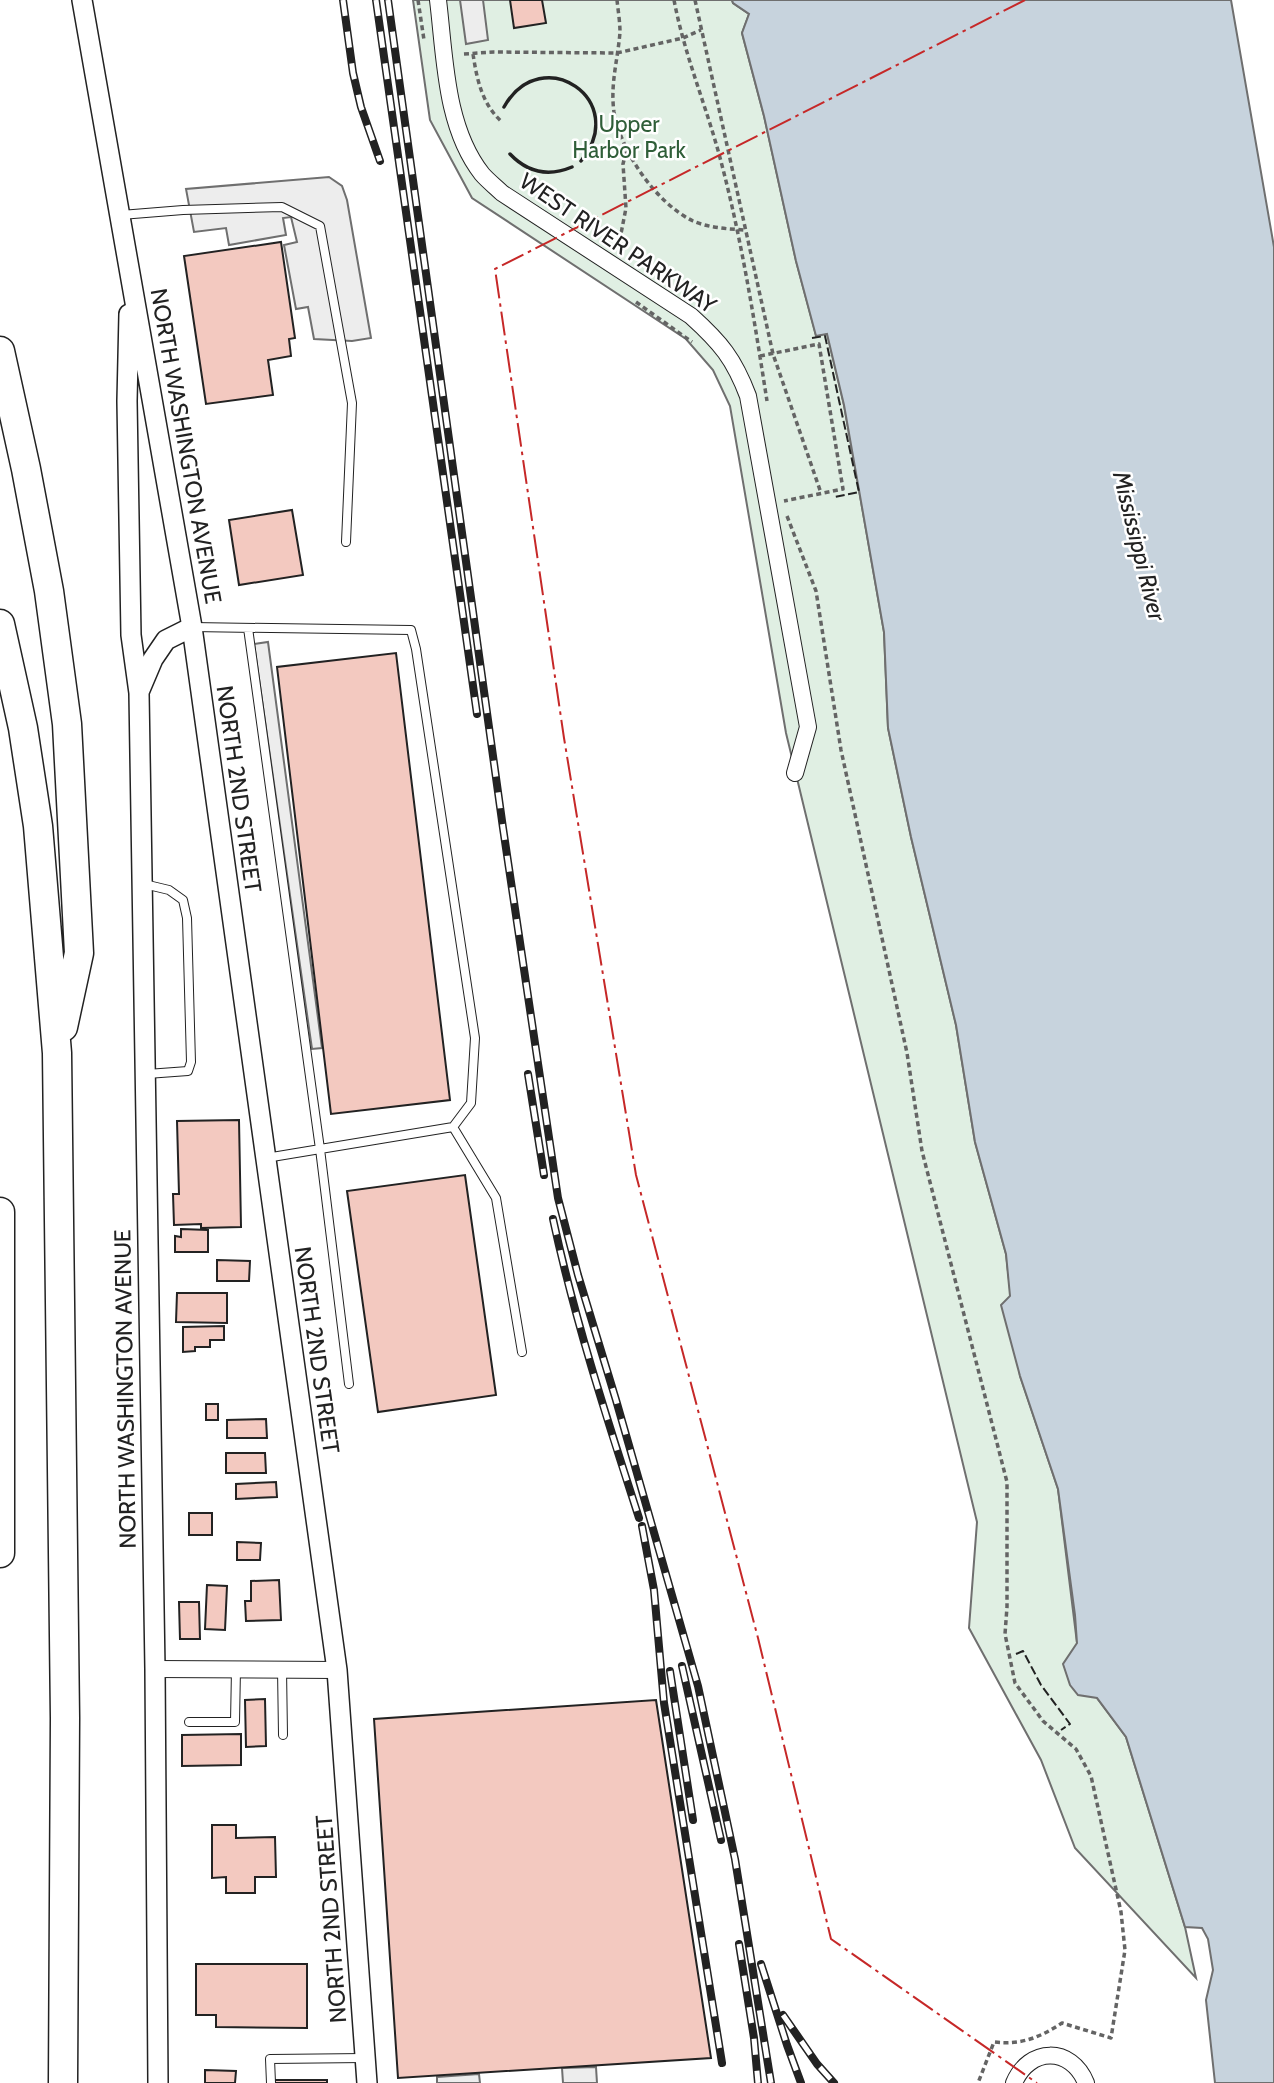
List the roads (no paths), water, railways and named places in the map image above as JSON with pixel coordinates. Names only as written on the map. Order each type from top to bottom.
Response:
[{"type":"highway","points":[[0,351],[49,591],[66,724],[79,953],[57,1053]]},
{"type":"highway","points":[[0,624],[23,728],[38,827],[57,1053],[65,1718],[63,2083]]},
{"type":"highway","points":[[0,1212],[0,1553]]},
{"type":"street","name":"NORTH WASHINGTON AVENUE","points":[[82,0],[192,627],[166,640],[153,659],[139,693]]},
{"type":"street","name":"WEST RIVER PARKWAY","points":[[438,0],[452,104],[466,148],[483,174],[502,193],[691,316],[718,340],[737,367],[748,396],[808,727],[795,774]]},
{"type":"street","name":"NORTH WASHINGTON AVENUE","points":[[131,269],[127,401],[131,635],[139,693],[155,1669],[158,2083]]},
{"type":"street","name":"NORTH 2ND STREET","points":[[192,627],[337,1670],[367,2083]]},
{"type":"street","points":[[155,1669],[337,1670]]},
{"type":"street","points":[[1014,2083],[1029,2062],[1052,2056],[1064,2058],[1074,2064],[1086,2083]]},
{"type":"lane","points":[[121,215],[282,207],[320,226],[352,403],[345,542]]},
{"type":"lane","points":[[192,627],[411,630],[475,1038],[471,1103],[453,1127],[266,1158]]},
{"type":"lane","points":[[248,628],[320,1149],[349,1384]]},
{"type":"lane","points":[[141,883],[169,890],[183,900],[187,918],[191,1062],[188,1071],[144,1074]]},
{"type":"lane","points":[[453,1127],[496,1198],[522,1352]]},
{"type":"lane","points":[[189,1722],[235,1722],[236,1669]]},
{"type":"lane","points":[[282,1669],[283,1735]]},
{"type":"lane","points":[[271,2083],[270,2059],[366,2058]]},
{"type":"water","name":"Mississippi River","points":[[732,0],[1231,0],[1274,247],[1274,2083],[1215,2083],[1206,2000],[1213,1970],[1208,1939],[1202,1928],[1185,1927],[1126,1737],[1097,1698],[1078,1695],[1070,1685],[1063,1664],[1077,1643],[1058,1489],[1020,1376],[1001,1305],[1010,1296],[1006,1254],[975,1142],[956,1025],[888,728],[884,632],[844,405],[827,334],[816,336],[796,261],[764,116],[742,33],[749,14]]},
{"type":"railway","points":[[343,0],[353,73],[361,107],[380,161]]},
{"type":"railway","points":[[376,0],[477,714]]},
{"type":"railway","points":[[388,0],[503,828],[558,1198],[698,1686],[735,1859],[771,2083]]},
{"type":"railway","points":[[528,1074],[544,1175]]},
{"type":"railway","points":[[553,1219],[581,1332],[639,1518]]},
{"type":"railway","points":[[642,1526],[654,1590],[664,1703],[722,2063]]},
{"type":"railway","points":[[682,1666],[721,1840]]},
{"type":"railway","points":[[670,1671],[693,1820]]},
{"type":"railway","points":[[739,1944],[754,2038],[758,2083]]},
{"type":"railway","points":[[761,1964],[801,2083]]},
{"type":"railway","points":[[783,2015],[817,2064],[834,2083]]},
{"type":"park label","name":"Upper Harbor Park","points":[[629,137]]}]
